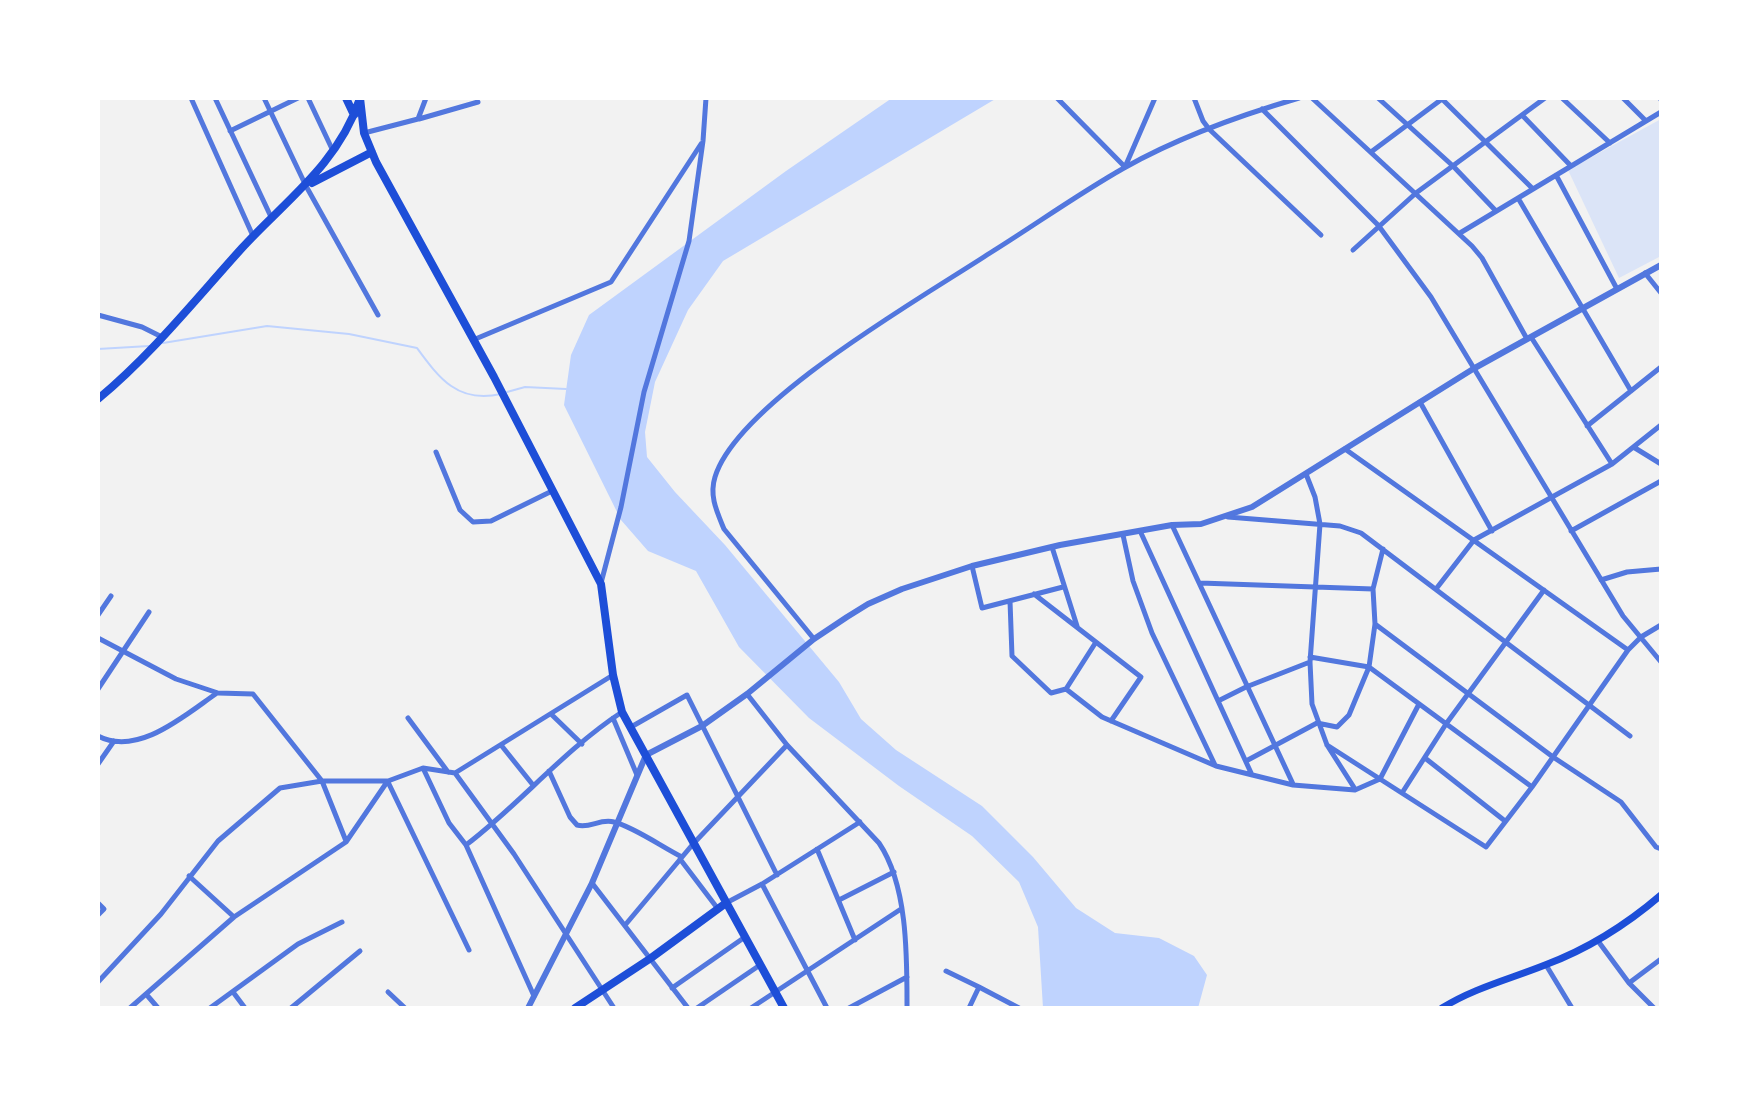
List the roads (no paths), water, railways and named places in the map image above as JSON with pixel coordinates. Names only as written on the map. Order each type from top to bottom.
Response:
[{"type":"main road","points":[[346,98],[354,115]]},
{"type":"main road","points":[[98,399],[163,338],[253,236],[306,186],[334,152],[360,98]]},
{"type":"main road","points":[[360,98],[364,133],[372,152],[506,399],[601,584],[613,675],[622,712],[693,844],[722,906],[745,937],[784,1008]]},
{"type":"main road","points":[[306,186],[372,152]]},
{"type":"main road","points":[[1442,1008],[1492,983],[1546,965],[1598,941],[1661,895]]},
{"type":"main road","points":[[575,1008],[722,906]]},
{"type":"street","points":[[191,98],[253,236]]},
{"type":"street","points":[[215,98],[272,219]]},
{"type":"street","points":[[264,98],[306,186],[378,315]]},
{"type":"street","points":[[230,131],[298,98]]},
{"type":"street","points":[[308,98],[334,152]]},
{"type":"street","points":[[418,119],[426,98]]},
{"type":"street","points":[[601,584],[621,507],[644,392],[689,241],[706,98]]},
{"type":"street","points":[[1057,98],[1125,167]]},
{"type":"street","points":[[1125,167],[1155,98]]},
{"type":"street","points":[[1194,98],[1209,129],[1321,235]]},
{"type":"street","points":[[812,641],[724,529],[712,493],[716,475],[727,452],[745,430],[783,393],[877,327],[1125,167],[1209,129],[1299,98]]},
{"type":"street","points":[[1312,98],[1460,233],[1482,258],[1529,338],[1612,464]]},
{"type":"street","points":[[1378,98],[1453,166],[1496,211]]},
{"type":"street","points":[[1371,152],[1442,98],[1533,189]]},
{"type":"street","points":[[1353,250],[1416,193],[1545,98]]},
{"type":"street","points":[[1562,98],[1610,143]]},
{"type":"street","points":[[1623,98],[1646,121]]},
{"type":"street","points":[[364,133],[478,102]]},
{"type":"street","points":[[1262,109],[1378,225],[1431,297],[1601,580],[1661,662]]},
{"type":"street","points":[[1460,233],[1661,112]]},
{"type":"street","points":[[1522,115],[1571,166]]},
{"type":"street","points":[[472,340],[611,282],[703,141]]},
{"type":"street","points":[[1556,175],[1617,289]]},
{"type":"street","points":[[1518,198],[1631,391]]},
{"type":"street","points":[[528,1008],[592,883],[646,755],[702,726],[812,641],[868,604],[972,566],[1052,547],[1172,525],[1201,524],[1252,507],[1473,369],[1661,265]]},
{"type":"street","points":[[1645,273],[1661,293]]},
{"type":"street","points":[[98,315],[142,327],[163,338]]},
{"type":"street","points":[[1587,426],[1661,367]]},
{"type":"street","points":[[1420,402],[1492,531]]},
{"type":"street","points":[[1436,589],[1474,540],[1612,464],[1661,425]]},
{"type":"street","points":[[1635,448],[1661,464]]},
{"type":"street","points":[[1345,449],[1628,650]]},
{"type":"street","points":[[436,452],[463,515],[473,522],[491,521],[553,490]]},
{"type":"street","points":[[1306,474],[1315,497],[1320,524],[1310,659],[1312,704],[1327,745],[1355,790]]},
{"type":"street","points":[[1571,531],[1660,483]]},
{"type":"street","points":[[1227,517],[1340,526],[1361,533],[1630,736]]},
{"type":"street","points":[[1172,525],[1293,785]]},
{"type":"street","points":[[1141,533],[1252,775]]},
{"type":"street","points":[[1123,535],[1133,581],[1152,633],[1216,766]]},
{"type":"street","points":[[1052,547],[1077,628]]},
{"type":"street","points":[[1246,761],[1317,723],[1337,727],[1349,715],[1369,667],[1375,624],[1373,589],[1383,549]]},
{"type":"street","points":[[972,566],[982,608],[1063,587]]},
{"type":"street","points":[[1601,580],[1627,572],[1661,569]]},
{"type":"street","points":[[1200,583],[1373,589]]},
{"type":"street","points":[[1402,793],[1446,724],[1544,590]]},
{"type":"street","points":[[1034,594],[1141,677],[1111,721]]},
{"type":"street","points":[[98,615],[111,596]]},
{"type":"street","points":[[1010,601],[1012,656],[1051,693],[1066,689],[1096,642]]},
{"type":"street","points":[[98,689],[149,612]]},
{"type":"street","points":[[1375,624],[1553,757],[1621,802],[1659,847]]},
{"type":"street","points":[[1327,745],[1486,847],[1628,650],[1641,637],[1661,625]]},
{"type":"street","points":[[98,638],[176,679],[218,693],[253,694],[322,781],[346,842]]},
{"type":"street","points":[[1218,701],[1310,659],[1369,667],[1532,787]]},
{"type":"street","points":[[98,982],[161,914],[189,876],[238,821],[280,788],[322,781],[388,781],[423,768],[452,773],[613,675]]},
{"type":"street","points":[[1066,689],[1111,721],[1216,766],[1293,785],[1355,790],[1380,779],[1419,704]]},
{"type":"street","points":[[98,736],[114,741],[144,738],[218,693]]},
{"type":"street","points":[[747,694],[787,745],[879,843],[891,861],[901,909],[907,1008]]},
{"type":"street","points":[[630,728],[687,695],[777,875]]},
{"type":"street","points":[[466,845],[493,825],[549,771],[622,712]]},
{"type":"street","points":[[550,714],[582,744]]},
{"type":"street","points":[[408,718],[493,825],[614,1008]]},
{"type":"street","points":[[613,718],[637,775]]},
{"type":"street","points":[[98,764],[114,741]]},
{"type":"street","points":[[501,745],[533,785]]},
{"type":"street","points":[[626,924],[693,844],[787,745]]},
{"type":"street","points":[[1425,758],[1505,821]]},
{"type":"street","points":[[423,768],[449,823],[466,845],[534,996]]},
{"type":"street","points":[[549,771],[577,825],[586,827],[604,821],[617,822],[681,858],[722,906],[860,822]]},
{"type":"street","points":[[130,1008],[234,917],[346,842],[388,781]]},
{"type":"street","points":[[388,781],[469,950]]},
{"type":"street","points":[[817,849],[855,940]]},
{"type":"street","points":[[839,900],[894,872]]},
{"type":"street","points":[[189,876],[234,917]]},
{"type":"street","points":[[592,883],[688,1008]]},
{"type":"street","points":[[762,884],[827,1008]]},
{"type":"street","points":[[98,903],[104,909],[98,915]]},
{"type":"street","points":[[751,1008],[901,909]]},
{"type":"street","points":[[210,1008],[298,944],[342,922]]},
{"type":"street","points":[[672,988],[745,937]]},
{"type":"street","points":[[1598,941],[1629,983],[1654,1008]]},
{"type":"street","points":[[291,1008],[360,951]]},
{"type":"street","points":[[1629,983],[1661,959]]},
{"type":"street","points":[[697,1008],[760,965]]},
{"type":"street","points":[[1546,965],[1572,1008]]},
{"type":"street","points":[[946,971],[1019,1008]]},
{"type":"street","points":[[849,1008],[907,977]]},
{"type":"street","points":[[969,1008],[979,987]]},
{"type":"street","points":[[233,992],[245,1008]]},
{"type":"street","points":[[388,992],[405,1008]]},
{"type":"street","points":[[146,994],[158,1008]]},
{"type":"water","points":[[892,98],[997,98],[723,261],[688,310],[655,382],[645,432],[647,457],[839,682],[861,719],[896,750],[982,806],[1033,857],[1076,908],[1115,933],[1159,938],[1194,956],[1207,975],[1198,1008],[1043,1008],[1038,927],[1019,882],[972,836],[809,718],[739,647],[696,571],[648,551],[621,520],[564,405],[571,355],[589,315]]},
{"type":"waterway","points":[[163,343],[267,326],[349,334],[417,348],[433,369],[461,392],[486,396],[501,394]]},
{"type":"waterway","points":[[98,349],[149,346]]},
{"type":"waterway","points":[[507,392],[525,387],[566,389]]}]
